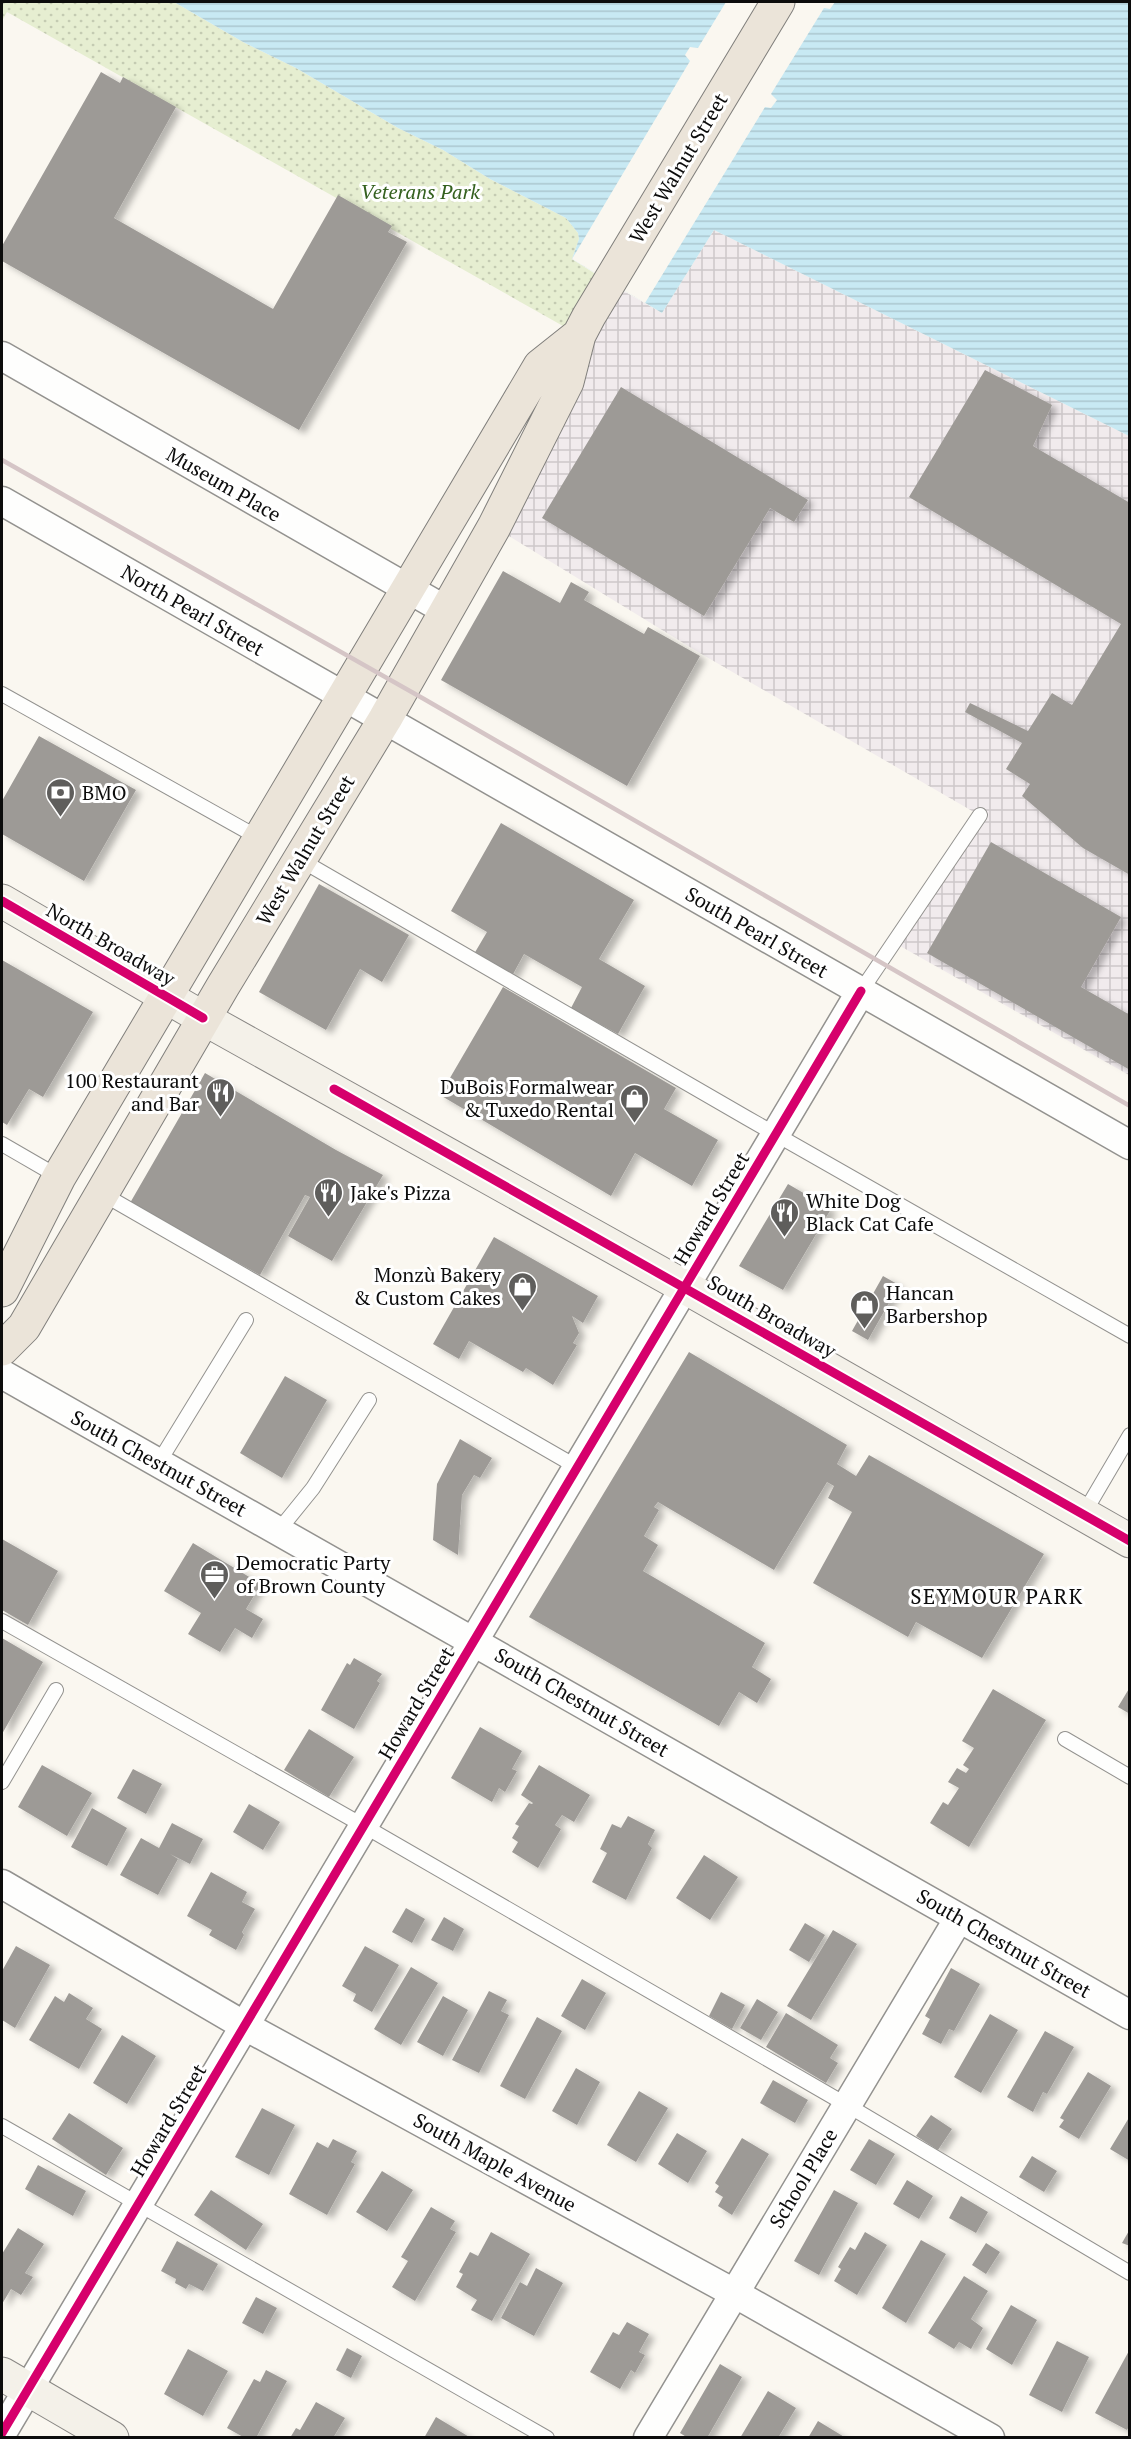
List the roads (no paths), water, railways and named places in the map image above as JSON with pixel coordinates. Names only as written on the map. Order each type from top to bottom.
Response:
[{"type":"main road","name":"West Walnut Street","points":[[2,1350],[24,1327],[298,859],[385,719],[494,527],[567,382],[579,335],[608,282],[778,2]]},
{"type":"main road","name":"West Walnut Street","points":[[2,1290],[59,1178],[540,366],[579,335]]},
{"type":"street","name":"Museum Place","points":[[2,356],[447,611]]},
{"type":"street","name":"North Pearl Street","points":[[2,501],[385,719]]},
{"type":"street","name":"South Pearl Street","points":[[385,719],[1130,1145]]},
{"type":"street","name":"North Broadway","points":[[2,901],[204,1018]]},
{"type":"street","name":"Howard Street","points":[[2,2433],[15,2382],[139,2203],[861,991]]},
{"type":"street","name":"South Broadway","points":[[204,1018],[685,1287],[1130,1541]]},
{"type":"street","name":"South Chestnut Street","points":[[2,1374],[1130,2015]]},
{"type":"street","name":"South Maple Avenue","points":[[2,1884],[245,2026],[734,2293],[990,2438]]},
{"type":"street","name":"School Place","points":[[648,2438],[958,1917]]},
{"type":"street","points":[[15,2382],[112,2438]]},
{"type":"lane","points":[[2,694],[259,838]]},
{"type":"lane","points":[[861,991],[980,815]]},
{"type":"lane","points":[[298,859],[1130,1336]]},
{"type":"lane","points":[[2,1144],[59,1178]]},
{"type":"lane","points":[[101,1193],[577,1467]]},
{"type":"lane","points":[[159,1462],[246,1320]]},
{"type":"lane","points":[[279,1530],[313,1488],[369,1400]]},
{"type":"lane","points":[[1083,1515],[1130,1435]]},
{"type":"lane","points":[[2,1621],[364,1826],[847,2105],[1130,2273]]},
{"type":"lane","points":[[2,1782],[56,1690]]},
{"type":"lane","points":[[1065,1739],[1130,1778]]},
{"type":"lane","points":[[2,2126],[548,2438]]},
{"type":"water","points":[[174,2],[1129,2],[1129,436],[714,230],[662,313],[572,259],[579,239],[578,233],[566,218],[490,179],[443,150],[398,128],[296,68],[243,42]]},
{"type":"railway","points":[[2,460],[424,699],[1130,1106]]},
{"type":"place","name":"BMO","points":[[61,818]]},
{"type":"place","name":"100 Restaurant and Bar","points":[[220,1118]]},
{"type":"place","name":"DuBois Formalwear & Tuxedo Rental","points":[[635,1124]]},
{"type":"place","name":"Jake's Pizza","points":[[329,1218]]},
{"type":"place","name":"White Dog Black Cat Cafe","points":[[785,1238]]},
{"type":"place","name":"Monzù Bakery & Custom Cakes","points":[[522,1312]]},
{"type":"place","name":"Hancan Barbershop","points":[[865,1330]]},
{"type":"place","name":"Democratic Party of Brown County","points":[[215,1600]]},
{"type":"district","name":"SEYMOUR PARK","points":[[997,1596]]},
{"type":"park label","name":"Veterans Park","points":[[420,191]]}]
